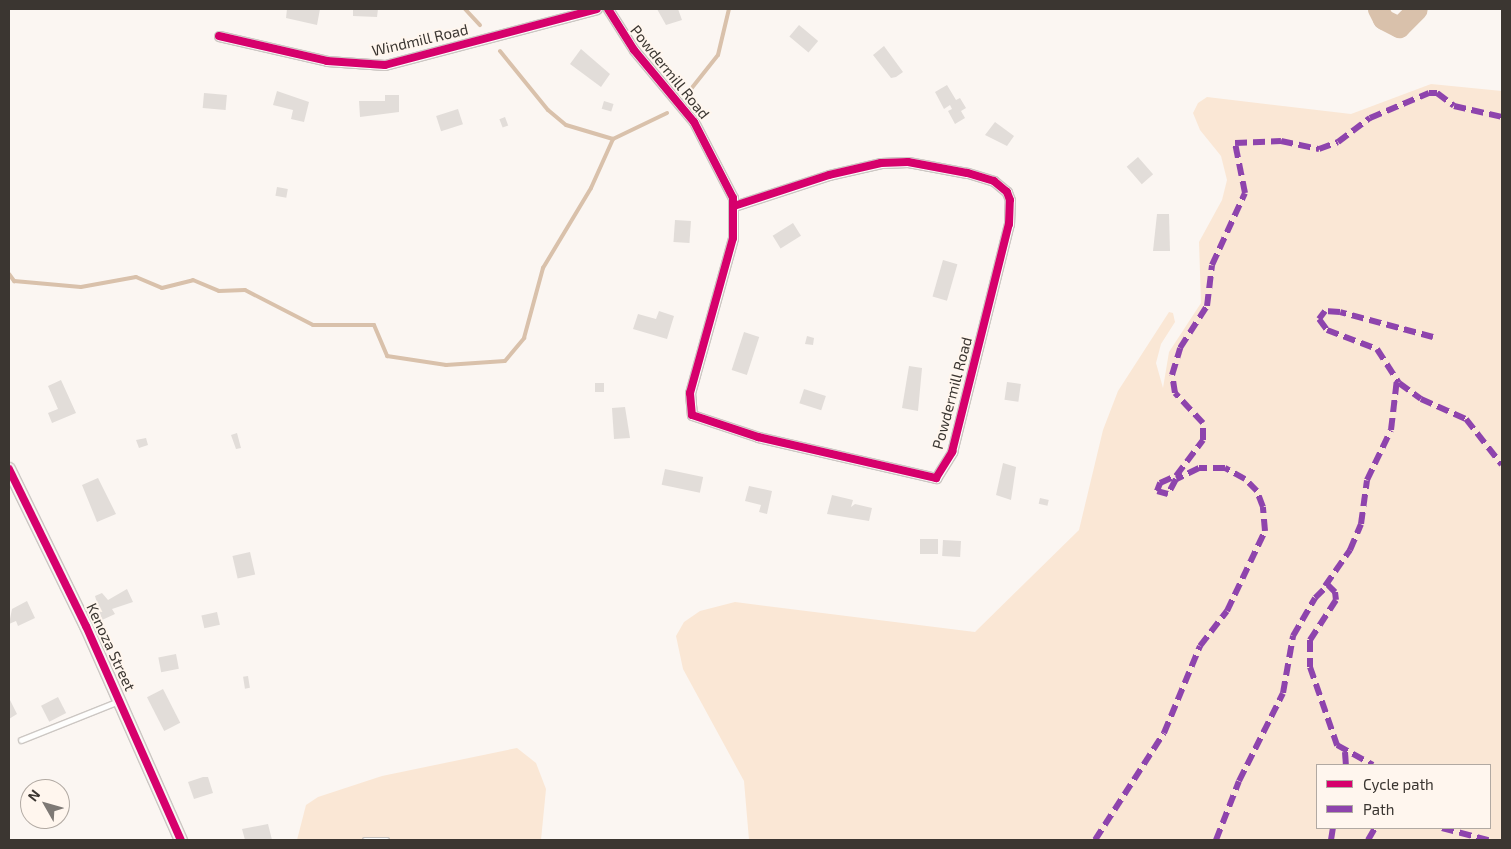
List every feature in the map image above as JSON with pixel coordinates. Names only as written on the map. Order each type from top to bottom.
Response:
[{"type":"street","name":"Windmill Road","points":[[220,36],[327,61],[385,65],[596,9]]},
{"type":"street","name":"Powdermill Road","points":[[608,9],[634,50],[694,122],[718,163],[734,206],[733,238],[690,393],[692,415],[758,437],[936,478],[952,452],[1007,233],[1011,213],[1006,192],[994,181],[968,173],[908,162],[882,163],[829,175],[734,206]]},
{"type":"street","name":"Kenoza Street","points":[[9,469],[120,700],[181,840]]},
{"type":"lane","points":[[21,740],[120,700]]},
{"type":"lane","points":[[365,840],[387,840]]},
{"type":"shaded area","points":[[1431,84],[1502,91],[1502,840],[749,840],[744,781],[683,669],[676,636],[684,622],[700,611],[735,602],[975,632],[1079,530],[1103,430],[1118,391],[1169,312],[1173,313],[1175,322],[1161,344],[1156,363],[1163,388],[1169,352],[1201,303],[1199,242],[1222,200],[1227,180],[1221,156],[1200,130],[1193,113],[1198,103],[1207,97],[1351,114]]},
{"type":"shaded area","points":[[517,748],[536,763],[546,789],[541,840],[297,840],[306,805],[318,797],[382,776]]},
{"type":"building","points":[[287,9],[320,9],[317,25],[286,18]]},
{"type":"building","points":[[353,9],[378,9],[377,17],[353,16]]},
{"type":"building","points":[[657,9],[678,9],[682,20],[666,25]]},
{"type":"building","points":[[799,25],[818,41],[809,53],[789,36]]},
{"type":"building","points":[[884,46],[903,72],[896,77],[891,78],[873,55]]},
{"type":"building","points":[[581,49],[610,74],[601,87],[570,64]]},
{"type":"building","points":[[947,85],[956,100],[960,98],[966,108],[961,111],[965,118],[955,124],[948,111],[952,109],[950,105],[944,109],[935,92]]},
{"type":"building","points":[[277,91],[309,102],[304,122],[291,119],[293,110],[273,105]]},
{"type":"building","points":[[204,93],[227,95],[226,110],[203,108]]},
{"type":"building","points":[[385,95],[399,95],[399,112],[360,117],[359,101],[385,101]]},
{"type":"building","points":[[604,101],[614,104],[611,112],[602,109]]},
{"type":"building","points":[[458,109],[463,124],[441,131],[436,116]]},
{"type":"building","points":[[505,117],[508,125],[503,128],[499,119]]},
{"type":"building","points":[[995,122],[1014,136],[1007,146],[985,135]]},
{"type":"building","points":[[1138,157],[1153,174],[1142,184],[1127,167]]},
{"type":"building","points":[[277,187],[288,189],[286,198],[275,196]]},
{"type":"building","points":[[1157,214],[1169,214],[1170,251],[1153,251]]},
{"type":"building","points":[[675,220],[691,221],[689,243],[673,242]]},
{"type":"building","points":[[793,223],[801,236],[781,248],[773,236]]},
{"type":"building","points":[[943,260],[957,264],[947,301],[933,297]]},
{"type":"building","points":[[659,311],[674,316],[667,339],[633,329],[638,314],[656,319]]},
{"type":"building","points":[[744,332],[759,337],[747,375],[732,370]]},
{"type":"building","points":[[807,336],[814,338],[813,345],[805,344]]},
{"type":"building","points":[[909,366],[922,368],[918,411],[902,408]]},
{"type":"building","points":[[61,380],[76,413],[52,423],[48,413],[58,409],[48,386]]},
{"type":"building","points":[[1007,382],[1021,384],[1018,402],[1004,400]]},
{"type":"building","points":[[595,383],[604,383],[604,392],[595,392]]},
{"type":"building","points":[[804,389],[826,396],[821,410],[799,403]]},
{"type":"building","points":[[625,407],[630,438],[614,439],[612,408]]},
{"type":"building","points":[[237,433],[241,448],[236,449],[231,435]]},
{"type":"building","points":[[146,438],[148,445],[139,448],[136,440]]},
{"type":"building","points":[[1003,463],[1016,467],[1011,500],[996,495]]},
{"type":"building","points":[[665,469],[703,477],[700,493],[662,485]]},
{"type":"building","points":[[98,478],[116,514],[97,522],[82,485]]},
{"type":"building","points":[[749,486],[772,491],[767,514],[759,512],[761,505],[745,501]]},
{"type":"building","points":[[832,495],[853,500],[851,507],[855,504],[872,508],[869,521],[827,514]]},
{"type":"building","points":[[1040,498],[1049,500],[1047,506],[1039,504]]},
{"type":"building","points":[[920,539],[938,539],[938,554],[920,554]]},
{"type":"building","points":[[943,540],[961,541],[960,557],[942,556]]},
{"type":"building","points":[[250,552],[255,574],[238,578],[232,556]]},
{"type":"building","points":[[127,589],[133,602],[112,609],[115,614],[102,620],[95,596],[102,593],[108,600]]},
{"type":"building","points":[[27,601],[35,618],[18,626],[16,621],[9,624],[12,609]]},
{"type":"building","points":[[217,612],[220,625],[204,628],[201,616]]},
{"type":"building","points":[[176,654],[179,669],[161,672],[158,657]]},
{"type":"building","points":[[248,676],[250,688],[245,689],[243,677]]},
{"type":"building","points":[[163,689],[180,723],[164,731],[147,697]]},
{"type":"building","points":[[58,697],[66,713],[49,722],[41,706]]},
{"type":"building","points":[[9,698],[17,714],[9,719]]},
{"type":"building","points":[[208,777],[213,793],[194,799],[188,782]]},
{"type":"building","points":[[268,824],[272,840],[245,840],[242,829]]},
{"type":"waterway","points":[[465,9],[480,25]]},
{"type":"waterway","points":[[691,89],[718,55],[729,9]]},
{"type":"waterway","points":[[1378,9],[1383,19],[1399,27],[1417,9]]},
{"type":"waterway","points":[[500,51],[548,110],[566,125],[613,139]]},
{"type":"waterway","points":[[9,274],[14,281],[81,287],[136,277],[162,288],[193,280],[219,291],[245,290],[313,325],[374,325],[387,356],[446,365],[505,361],[524,338],[543,268],[591,188],[613,139],[667,113]]},
{"type":"marked path","points":[[1095,840],[1164,733],[1200,646],[1227,611],[1265,531],[1263,507],[1257,491],[1245,479],[1225,468],[1199,468],[1176,479],[1168,494],[1157,491],[1160,483],[1176,476],[1203,440],[1203,423],[1175,393],[1172,375],[1180,348],[1207,306],[1212,265],[1245,193],[1235,143],[1281,141],[1319,149],[1338,142],[1370,118],[1429,93],[1437,93],[1454,106],[1502,117]]},
{"type":"marked path","points":[[1433,337],[1340,312],[1325,311],[1319,319],[1327,330],[1377,349],[1399,383],[1421,399],[1466,419],[1502,465]]},
{"type":"marked path","points":[[1325,586],[1350,550],[1361,524],[1367,480],[1391,430],[1397,379]]},
{"type":"marked path","points":[[1216,840],[1239,781],[1283,693],[1293,636],[1315,598],[1328,585],[1335,592],[1336,600],[1310,640],[1310,667],[1337,745],[1371,764]]},
{"type":"marked path","points":[[1345,752],[1346,764]]},
{"type":"marked path","points":[[1331,840],[1333,829]]},
{"type":"marked path","points":[[1368,840],[1374,829]]},
{"type":"marked path","points":[[1446,829],[1488,840]]},
{"type":"cycle path","points":[[219,36],[327,61],[385,65],[597,9]]},
{"type":"cycle path","points":[[608,9],[634,50],[694,122],[733,198],[733,238],[690,393],[692,415],[758,437],[936,478],[952,452],[1009,224],[1010,200],[1007,192],[994,181],[967,173],[908,162],[881,163],[829,175],[734,206]]},
{"type":"cycle path","points":[[9,469],[86,626],[181,840]]}]
